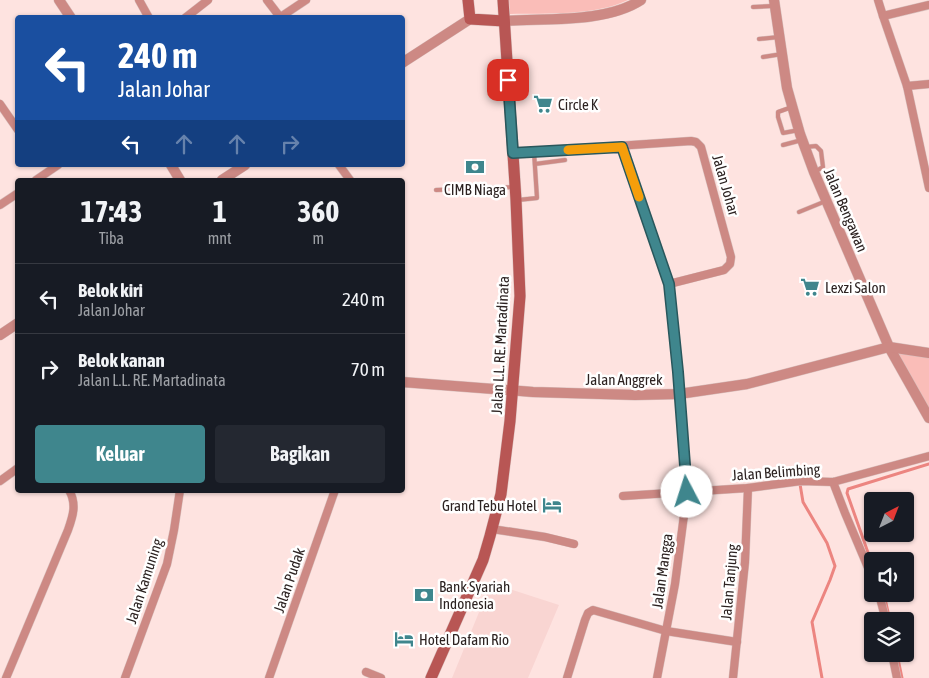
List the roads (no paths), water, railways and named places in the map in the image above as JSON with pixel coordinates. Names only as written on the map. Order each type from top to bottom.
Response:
[{"type":"main road","points":[[468,0],[470,19],[504,21]]},
{"type":"main road","name":"Jalan L.L. RE. Martadinata","points":[[431,678],[483,560],[501,494],[510,421],[520,296],[516,187],[503,0]]},
{"type":"street","points":[[59,0],[69,15]]},
{"type":"street","points":[[139,0],[147,15]]},
{"type":"street","points":[[190,15],[208,0]]},
{"type":"street","points":[[267,0],[278,15]]},
{"type":"street","points":[[282,15],[306,0]]},
{"type":"street","points":[[504,21],[597,16],[617,12],[641,0]]},
{"type":"street","points":[[878,0],[908,86],[929,188]]},
{"type":"street","name":"Jalan Bengawan","points":[[774,3],[787,88],[814,172],[889,347],[929,418]]},
{"type":"street","points":[[883,16],[929,5]]},
{"type":"street","points":[[405,61],[470,19]]},
{"type":"street","points":[[908,86],[929,84]]},
{"type":"street","points":[[0,104],[15,126]]},
{"type":"street","name":"Jalan Johar","points":[[513,153],[696,142],[701,148],[732,257],[730,264],[724,270],[669,284]]},
{"type":"street","name":"Jalan Mangga","points":[[622,147],[669,284],[687,492],[675,584],[657,678]]},
{"type":"street","points":[[42,167],[46,173]]},
{"type":"street","points":[[39,178],[55,167]]},
{"type":"street","points":[[171,167],[179,178]]},
{"type":"street","points":[[225,178],[242,167]]},
{"type":"street","points":[[340,167],[349,178]]},
{"type":"street","points":[[1,202],[15,195]]},
{"type":"street","points":[[0,335],[15,324]]},
{"type":"street","name":"Jalan Anggrek","points":[[405,382],[533,392],[635,395],[679,394],[747,384],[889,347],[929,353]]},
{"type":"street","name":"Jalan Belimbing","points":[[623,496],[748,488],[798,481],[833,482],[929,456]]},
{"type":"street","points":[[0,481],[15,470]]},
{"type":"street","points":[[833,482],[864,558]]},
{"type":"street","name":"Jalan Tanjung","points":[[733,678],[745,562],[748,488]]},
{"type":"street","points":[[6,678],[74,513],[74,503],[70,493]]},
{"type":"street","name":"Jalan Kamuning","points":[[125,678],[167,564],[180,493]]},
{"type":"street","name":"Jalan Pudak","points":[[269,678],[334,493]]},
{"type":"street","points":[[492,529],[545,537],[574,544]]},
{"type":"street","points":[[567,678],[588,613],[593,610],[666,631],[737,642]]},
{"type":"street","points":[[894,662],[897,678]]},
{"type":"street","points":[[366,672],[380,678]]},
{"type":"lane","points":[[753,7],[774,3]]},
{"type":"lane","points":[[759,39],[779,37]]},
{"type":"lane","points":[[763,57],[782,54]]},
{"type":"lane","points":[[792,107],[778,112],[781,128],[783,133],[802,139]]},
{"type":"lane","points":[[783,145],[802,139]]},
{"type":"lane","points":[[516,200],[537,198],[534,152]]},
{"type":"lane","points":[[535,164],[566,160]]},
{"type":"lane","points":[[436,190],[516,187]]},
{"type":"lane","points":[[800,212],[826,201]]},
{"type":"waterway","points":[[868,552],[847,493],[848,489],[929,464]]},
{"type":"waterway","points":[[798,472],[803,502],[827,543],[835,566],[812,622],[822,678]]},
{"type":"waterway","points":[[886,602],[888,612]]},
{"type":"waterway","points":[[899,662],[902,678]]},
{"type":"place","name":"Circle K","points":[[543,104]]},
{"type":"place","name":"CIMB Niaga","points":[[475,167]]},
{"type":"place","name":"Lexzi Salon","points":[[810,287]]},
{"type":"place","name":"Grand Tebu Hotel","points":[[552,505]]},
{"type":"place","name":"Bank Syariah Indonesia","points":[[424,595]]},
{"type":"place","name":"Hotel Dafam Rio","points":[[404,639]]}]
